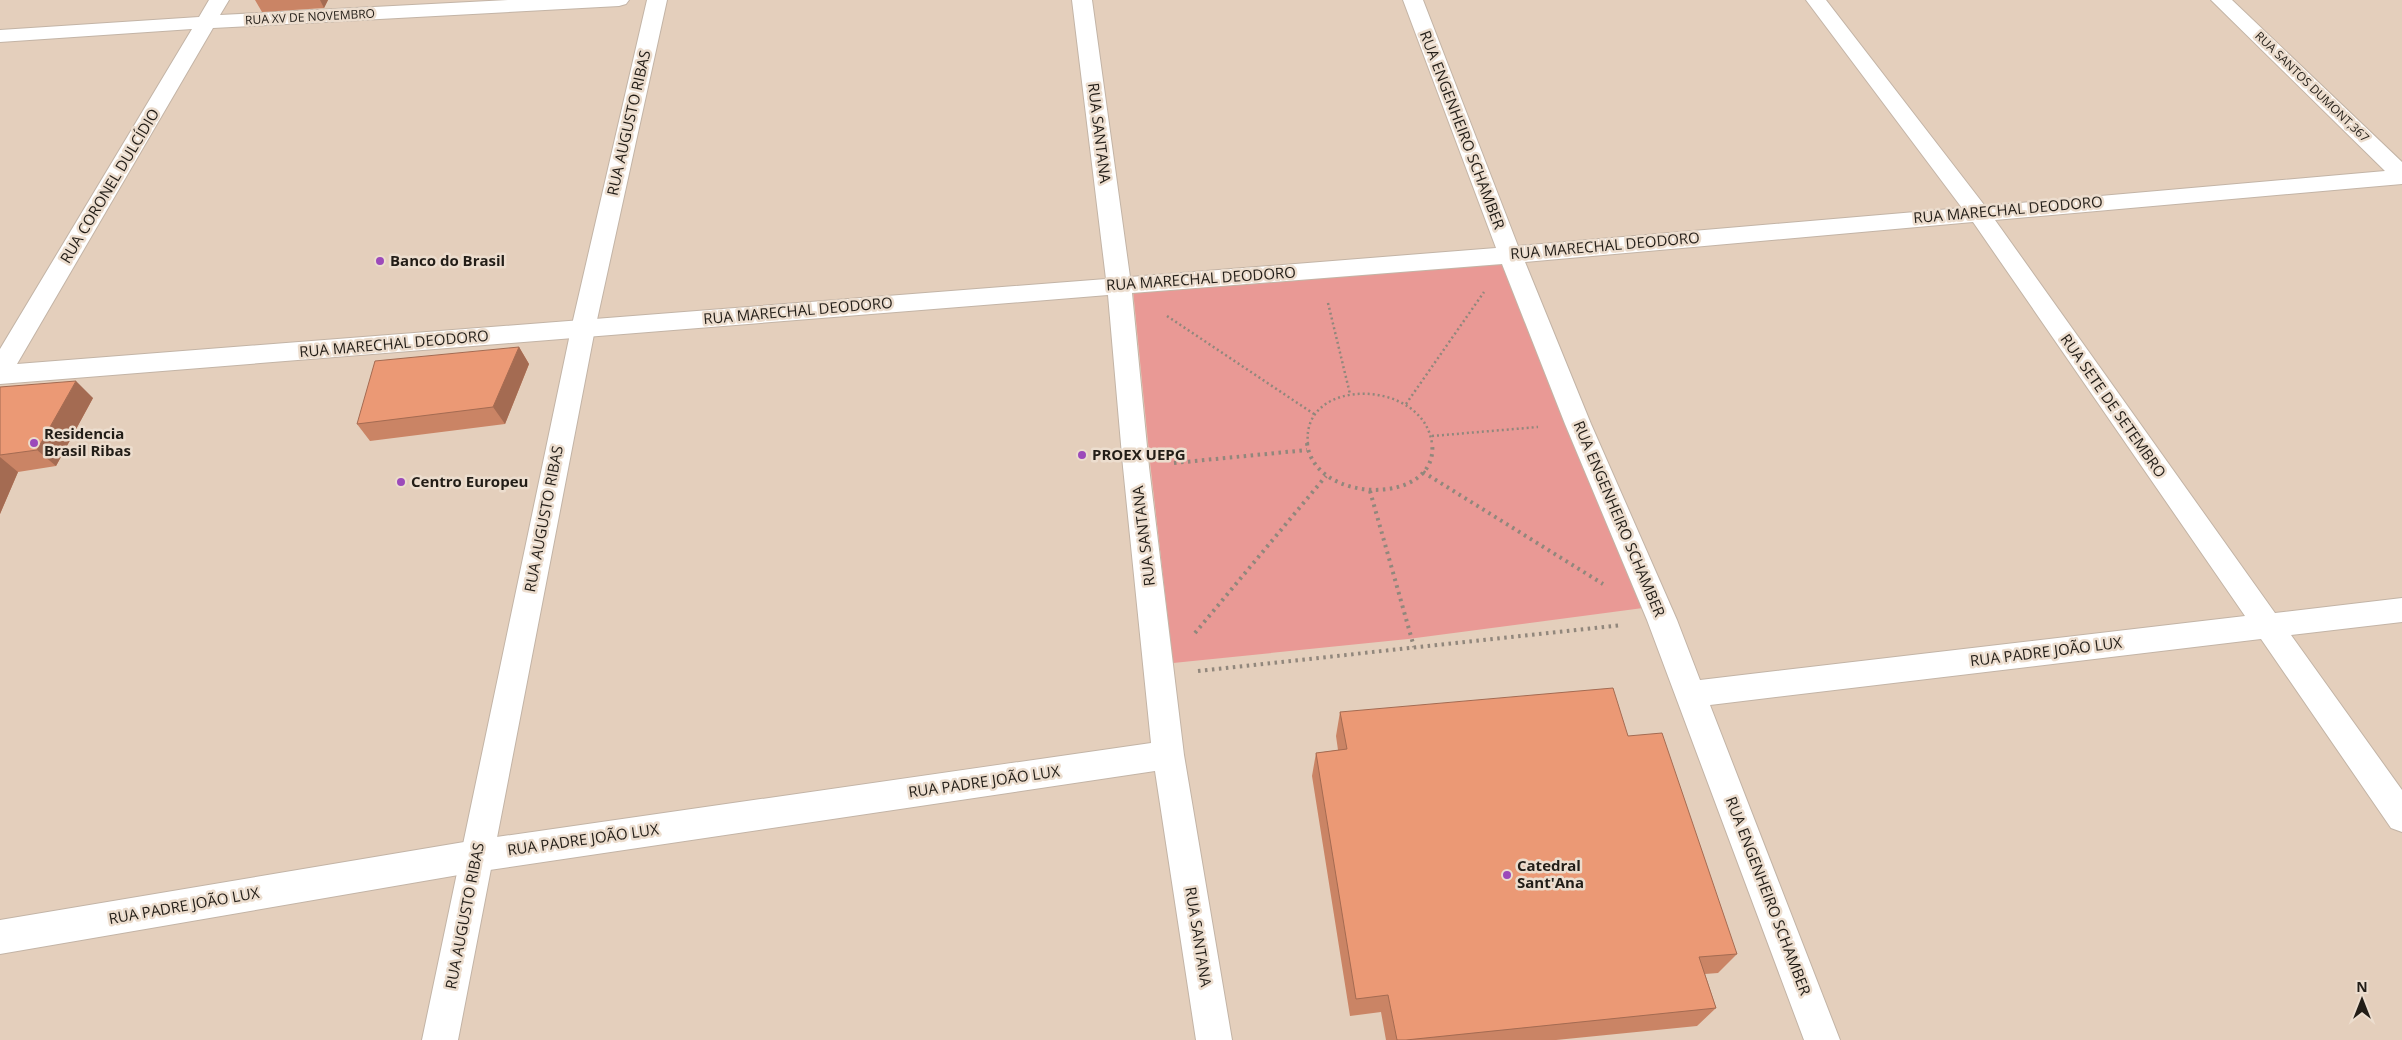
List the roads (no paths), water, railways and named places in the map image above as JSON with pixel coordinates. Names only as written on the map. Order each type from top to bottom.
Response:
[{"type":"street","name":"RUA CORONEL DULCÍDIO","points":[[0,371],[219,0]]},
{"type":"street","name":"RUA XV DE NOVEMBRO","points":[[0,36],[207,22],[620,0]]},
{"type":"street","name":"RUA AUGUSTO RIBAS","points":[[440,1040],[583,329],[657,0]]},
{"type":"street","name":"RUA SANTANA","points":[[1082,0],[1119,285],[1136,467],[1168,755],[1214,1040]]},
{"type":"street","name":"RUA ENGENHEIRO SCHAMBER","points":[[1413,0],[1510,255],[1578,424],[1662,620],[1822,1040]]},
{"type":"street","name":"RUA SETE DE SETEMBRO","points":[[1816,0],[1978,213],[2402,818]]},
{"type":"street","name":"RUA SANTOS DUMONT,367","points":[[2221,0],[2402,176]]},
{"type":"street","name":"RUA MARECHAL DEODORO","points":[[0,375],[1510,255],[2402,176]]},
{"type":"street","name":"RUA PADRE JOÃO LUX","points":[[1691,694],[2402,610]]},
{"type":"street","name":"RUA PADRE JOÃO LUX","points":[[0,937],[476,856],[1168,755]]},
{"type":"place","name":"Banco do Brasil","points":[[380,261]]},
{"type":"place","name":"Residencia Brasil Ribas","points":[[34,443]]},
{"type":"place","name":"PROEX UEPG","points":[[1082,455]]},
{"type":"place","name":"Centro Europeu","points":[[401,482]]},
{"type":"place","name":"Catedral Sant'Ana","points":[[1507,875]]}]
